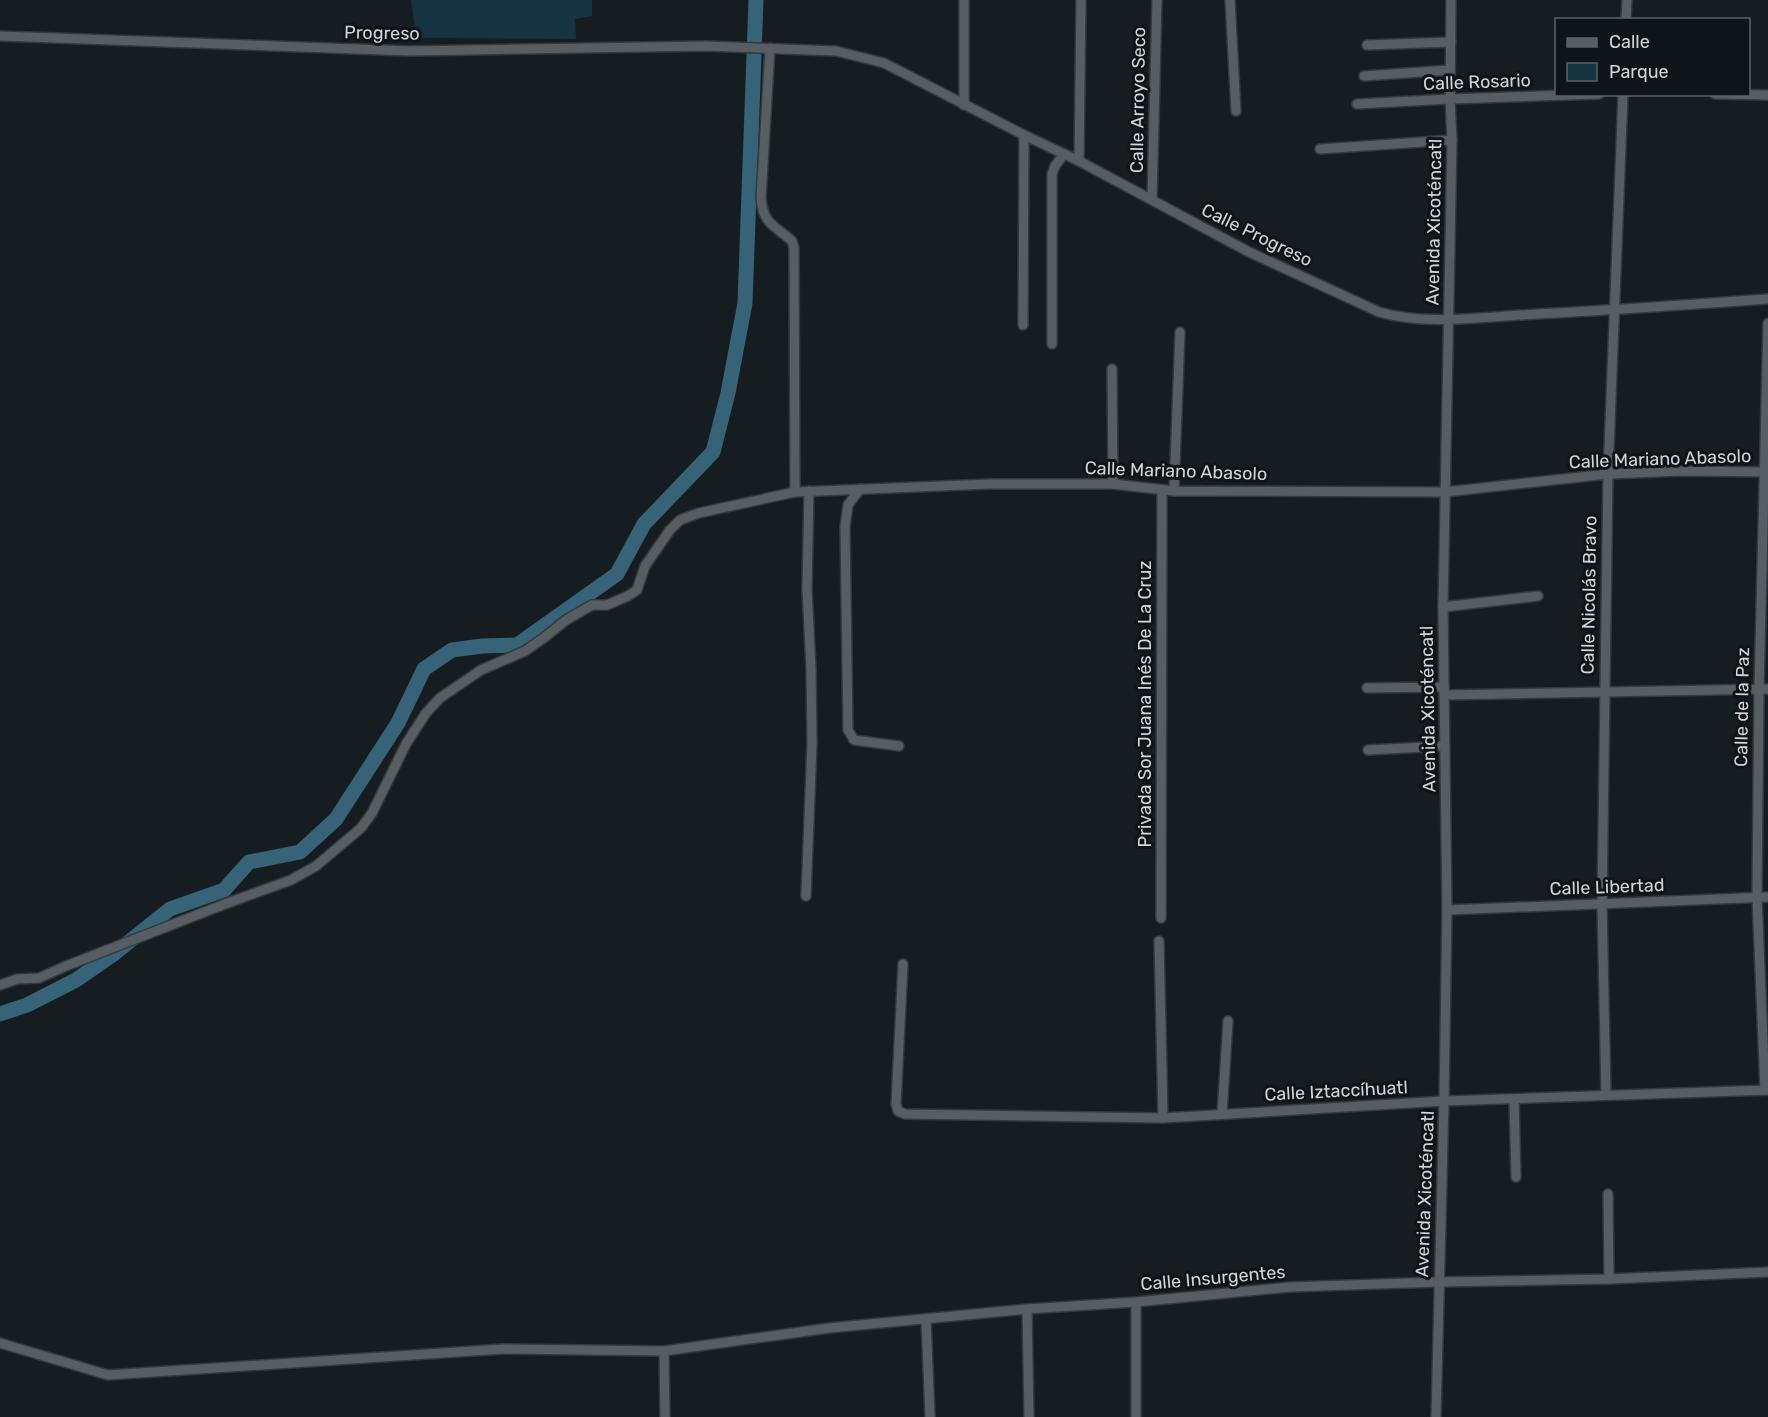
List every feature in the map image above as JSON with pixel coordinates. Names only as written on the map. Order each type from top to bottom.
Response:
[{"type":"street","points":[[964,0],[964,105]]},
{"type":"street","points":[[1079,161],[1081,0]]},
{"type":"street","name":"Calle Arroyo Seco","points":[[1152,200],[1157,0]]},
{"type":"street","points":[[1230,0],[1236,111]]},
{"type":"street","name":"Avenida Xicoténcatl","points":[[1436,1417],[1447,910],[1443,607],[1452,140],[1451,0]]},
{"type":"street","points":[[1626,18],[1627,0]]},
{"type":"street","name":"Progreso","points":[[0,36],[410,51],[766,47]]},
{"type":"street","points":[[1366,45],[1450,42]]},
{"type":"street","points":[[766,47],[761,198],[766,216],[773,228],[792,241],[794,248],[795,492]]},
{"type":"street","name":"Calle Progreso","points":[[766,47],[836,51],[884,63],[1079,161],[1249,252],[1379,312],[1398,318],[1449,319],[1768,299]]},
{"type":"street","points":[[1364,76],[1450,70]]},
{"type":"street","name":"Calle Rosario","points":[[1357,104],[1555,95]]},
{"type":"street","points":[[1750,95],[1768,95]]},
{"type":"street","name":"Calle Nicolás Bravo","points":[[1606,1095],[1602,904],[1604,692],[1608,474],[1623,96]]},
{"type":"street","points":[[1023,326],[1024,135]]},
{"type":"street","points":[[1320,149],[1452,140]]},
{"type":"street","points":[[1052,344],[1052,174],[1064,154]]},
{"type":"street","name":"Calle de la Paz","points":[[1767,1090],[1756,897],[1763,689],[1768,323]]},
{"type":"street","points":[[1174,491],[1180,332]]},
{"type":"street","points":[[1112,369],[1113,484]]},
{"type":"street","name":"Calle Mariano Abasolo","points":[[0,985],[17,979],[39,978],[214,908],[291,880],[315,866],[361,828],[372,813],[406,744],[426,713],[440,698],[481,670],[525,651],[566,620],[592,605],[607,604],[637,590],[645,566],[670,530],[680,520],[699,513],[795,492],[988,484],[1113,484],[1174,491],[1445,492],[1608,474],[1682,471],[1766,472]]},
{"type":"street","points":[[860,489],[848,505],[845,527],[848,730],[854,740],[899,746]]},
{"type":"street","name":"Privada Sor Juana Inés De La Cruz","points":[[1161,918],[1162,490]]},
{"type":"street","points":[[806,896],[812,743],[812,669],[807,590],[809,491]]},
{"type":"street","points":[[1443,607],[1538,596]]},
{"type":"street","points":[[1367,687],[1444,691],[1604,692],[1763,689]]},
{"type":"street","points":[[1368,750],[1445,746]]},
{"type":"street","name":"Calle Libertad","points":[[1447,910],[1768,897]]},
{"type":"street","points":[[1160,941],[1162,1118]]},
{"type":"street","name":"Calle Iztaccíhuatl","points":[[903,964],[896,1104],[898,1111],[905,1114],[1162,1118],[1444,1101],[1767,1090]]},
{"type":"street","points":[[1222,1114],[1228,1022]]},
{"type":"street","points":[[1514,1099],[1516,1177]]},
{"type":"street","points":[[1608,1194],[1609,1279]]},
{"type":"street","name":"Calle Insurgentes","points":[[0,1343],[108,1375],[503,1348],[664,1351],[829,1328],[1290,1287],[1609,1279],[1768,1272]]},
{"type":"street","points":[[1136,1302],[1136,1417]]},
{"type":"street","points":[[1028,1309],[1029,1417]]},
{"type":"street","points":[[926,1319],[930,1417]]},
{"type":"street","points":[[664,1351],[665,1417]]},
{"type":"green space","points":[[411,0],[592,0],[592,16],[575,19],[576,39],[416,38]]},
{"type":"waterway","points":[[0,1014],[27,1005],[76,980],[115,953],[170,909],[224,890],[249,862],[300,852],[336,819],[398,723],[424,669],[452,650],[517,645],[617,574],[644,524],[713,452],[728,393],[745,303],[756,0]]}]
